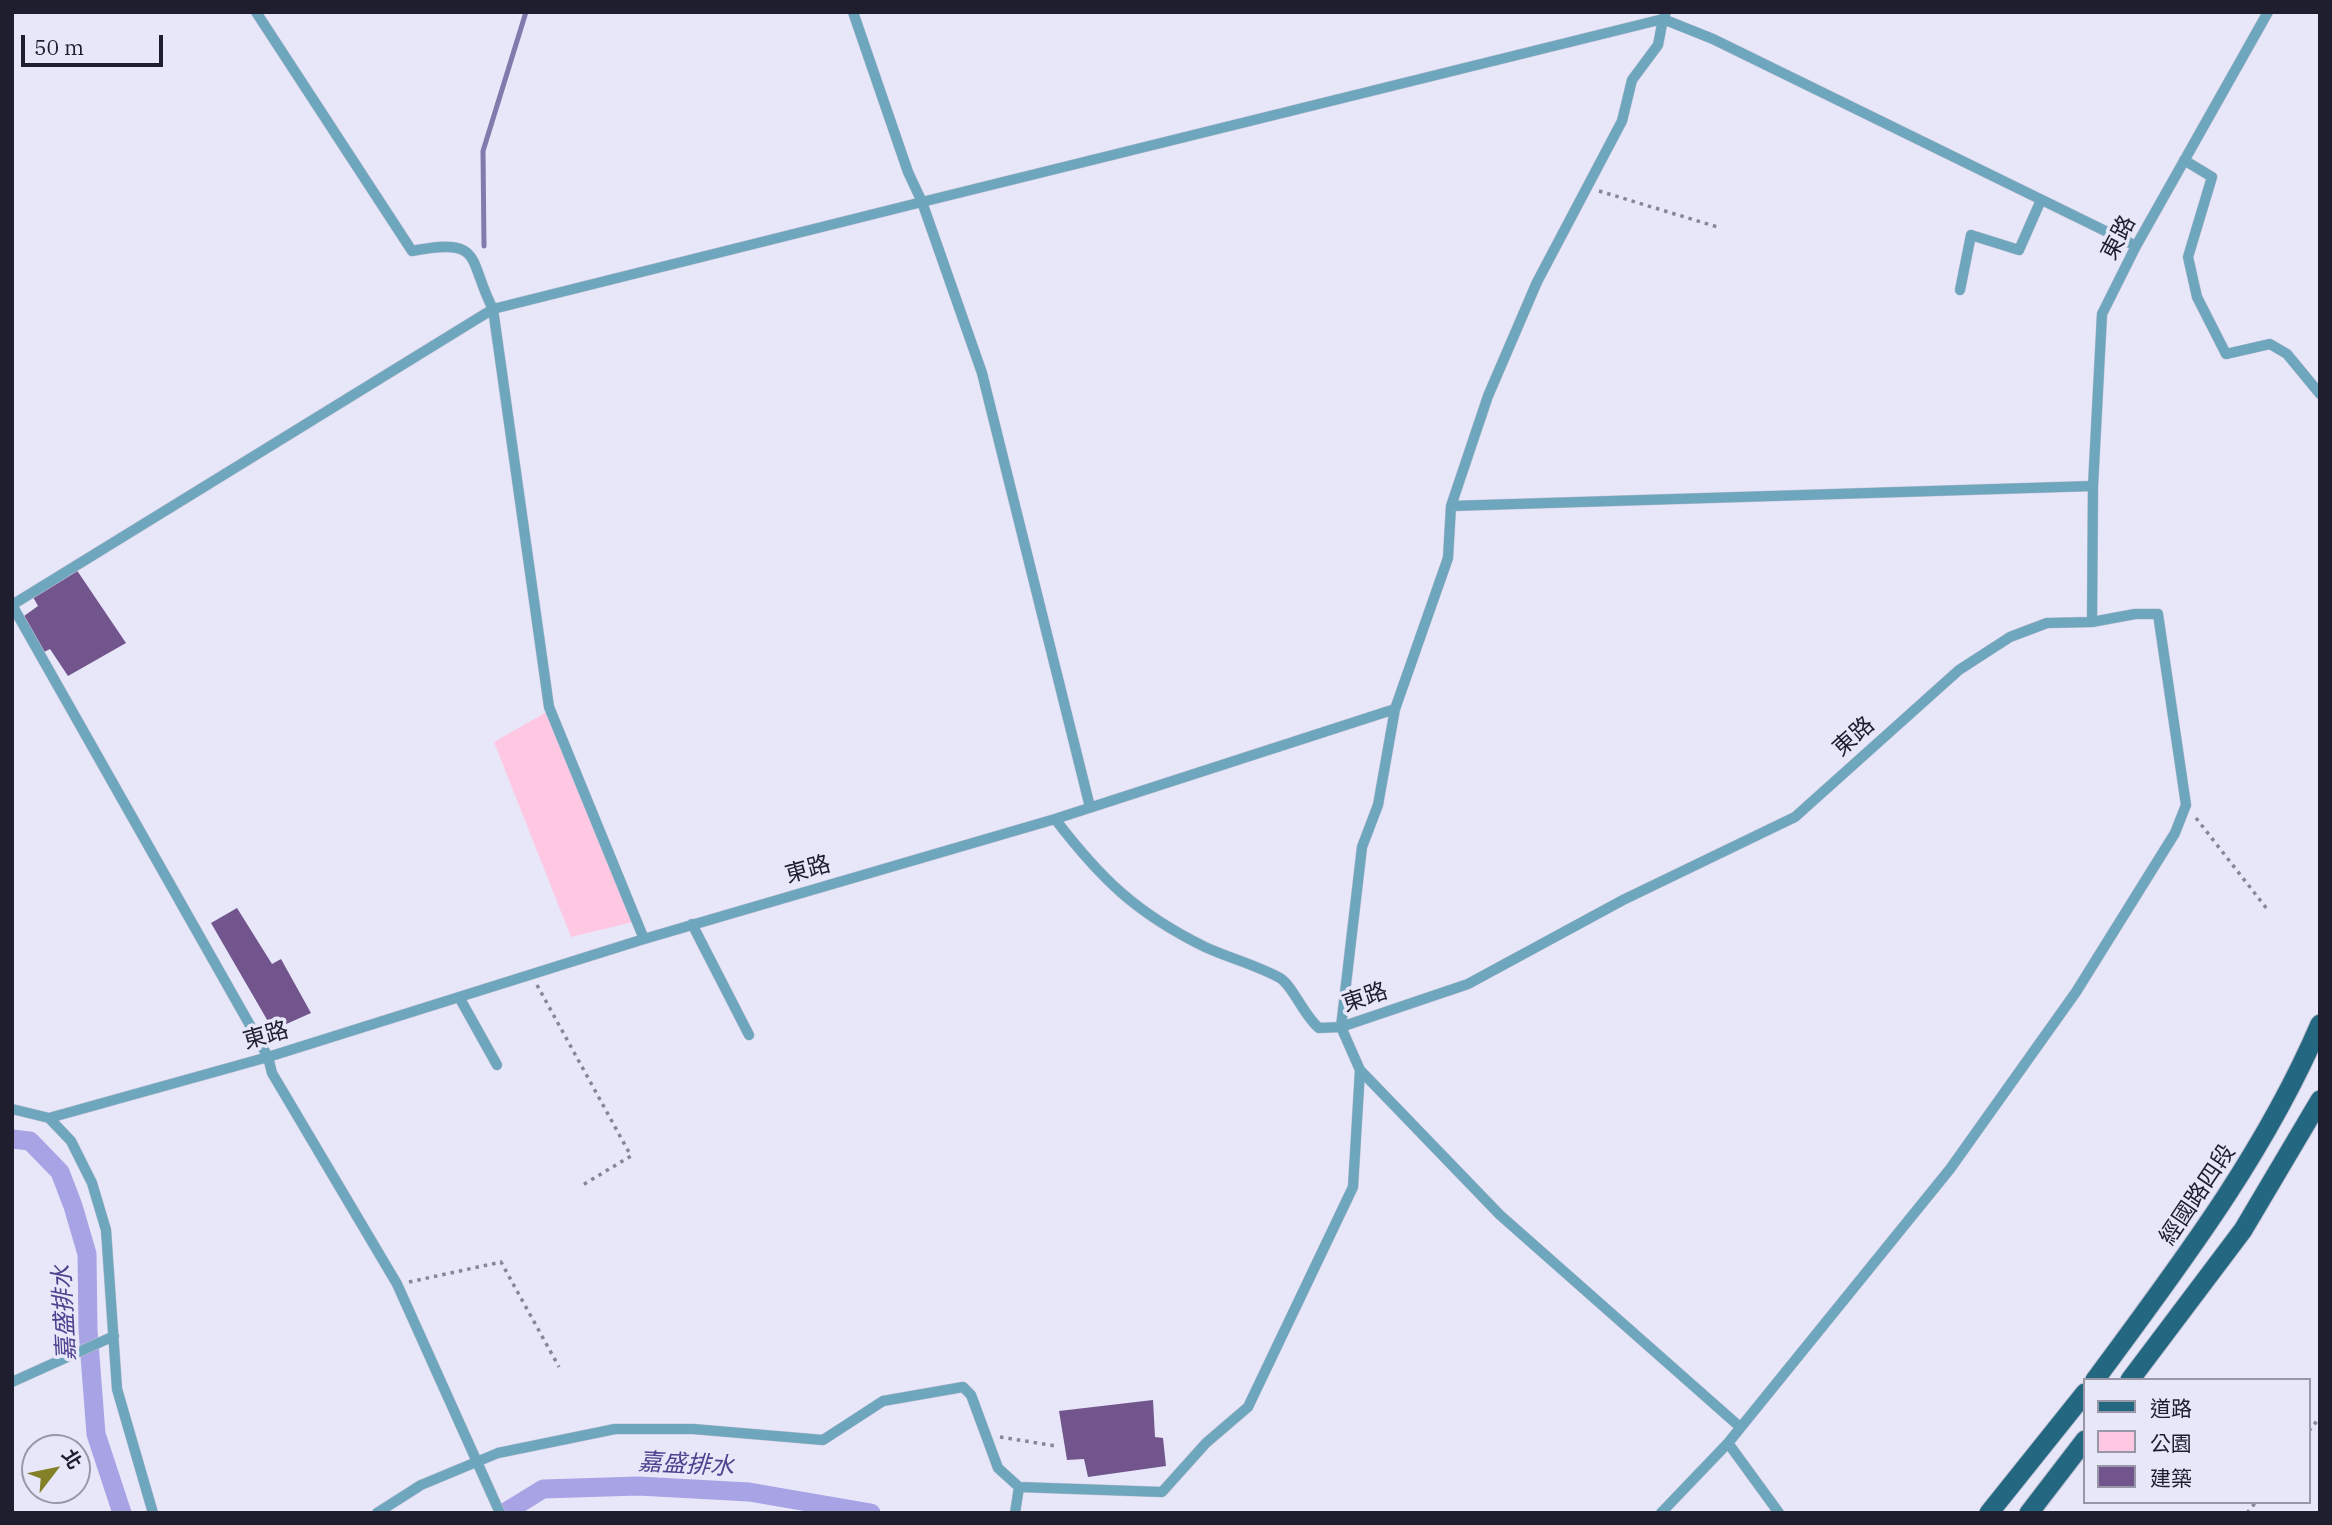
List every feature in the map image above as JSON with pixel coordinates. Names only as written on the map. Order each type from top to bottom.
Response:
[{"type":"main road","name":"經國路四段","points":[[2096,1378],[2185,1259],[2256,1153],[2296,1080],[2320,1024]]},
{"type":"main road","points":[[2132,1378],[2243,1230],[2320,1100]]},
{"type":"main road","points":[[1989,1513],[2084,1394]]},
{"type":"main road","points":[[2029,1513],[2084,1441]]},
{"type":"lane","points":[[256,12],[412,251],[436,247],[460,248],[472,255],[493,309],[549,707],[643,939]]},
{"type":"lane","points":[[853,12],[982,373],[1090,807]]},
{"type":"lane","name":"東路","points":[[12,1109],[50,1118],[268,1057],[692,924],[1055,819],[1093,868],[1146,915],[1206,947],[1283,980],[1307,1018],[1319,1028],[1341,1027],[1468,984],[1623,900],[1795,817],[1959,670],[2011,637],[2047,622],[2092,622],[2093,486],[2102,314],[2136,246],[2268,12]]},
{"type":"lane","points":[[1665,16],[1658,45],[1632,80],[1622,121],[1537,282],[1488,396],[1451,506],[1448,558],[1395,709],[1378,805],[1362,847],[1341,1027],[1360,1070],[1500,1215],[1740,1427]]},
{"type":"lane","points":[[499,1513],[479,1462],[397,1284],[272,1073],[268,1057],[12,605],[493,309],[1665,16],[2136,246]]},
{"type":"lane","points":[[2185,160],[2212,177],[2188,257],[2197,297],[2225,354],[2270,344],[2287,354],[2320,394]]},
{"type":"lane","points":[[1960,290],[1971,235],[2019,250],[2041,200]]},
{"type":"lane","points":[[1451,506],[2093,486]]},
{"type":"lane","points":[[1661,1513],[1728,1443],[1950,1169],[2076,992],[2175,833],[2186,805],[2158,614],[2135,614],[2092,622]]},
{"type":"lane","points":[[1055,819],[1395,709]]},
{"type":"lane","points":[[692,924],[749,1035]]},
{"type":"lane","points":[[459,997],[497,1065]]},
{"type":"lane","points":[[377,1513],[421,1485],[498,1453],[615,1429],[692,1429],[823,1440],[883,1401],[963,1387],[971,1395],[998,1468],[1020,1487],[1162,1492],[1206,1443],[1248,1407],[1353,1187],[1360,1070]]},
{"type":"lane","points":[[50,1118],[71,1141],[92,1182],[103,1218],[117,1389],[153,1513]]},
{"type":"lane","points":[[12,1382],[114,1336]]},
{"type":"lane","points":[[1728,1443],[1779,1513]]},
{"type":"lane","points":[[1014,1513],[1020,1487]]},
{"type":"path","points":[[1587,187],[1721,228]]},
{"type":"path","points":[[2186,805],[2267,909]]},
{"type":"path","points":[[531,974],[631,1156],[581,1186]]},
{"type":"path","points":[[397,1284],[501,1262],[559,1367]]},
{"type":"path","points":[[988,1436],[1056,1447]]},
{"type":"green space","points":[[548,711],[633,922],[571,937],[494,742]]},
{"type":"building","points":[[76,569],[126,643],[68,676],[50,649],[44,652],[24,616],[38,606],[33,597]]},
{"type":"building","points":[[237,908],[272,964],[281,959],[311,1013],[273,1030],[211,923]]},
{"type":"building","points":[[1153,1400],[1155,1437],[1163,1438],[1166,1466],[1088,1477],[1084,1459],[1067,1460],[1059,1411]]},
{"type":"waterway","points":[[484,246],[483,151],[526,12]]},
{"type":"waterway","name":"嘉盛排水","points":[[12,1139],[30,1141],[60,1172],[73,1206],[87,1254],[88,1330],[96,1434],[122,1513]]},
{"type":"waterway","name":"嘉盛排水","points":[[504,1513],[543,1489],[638,1486],[749,1492],[871,1513]]}]
